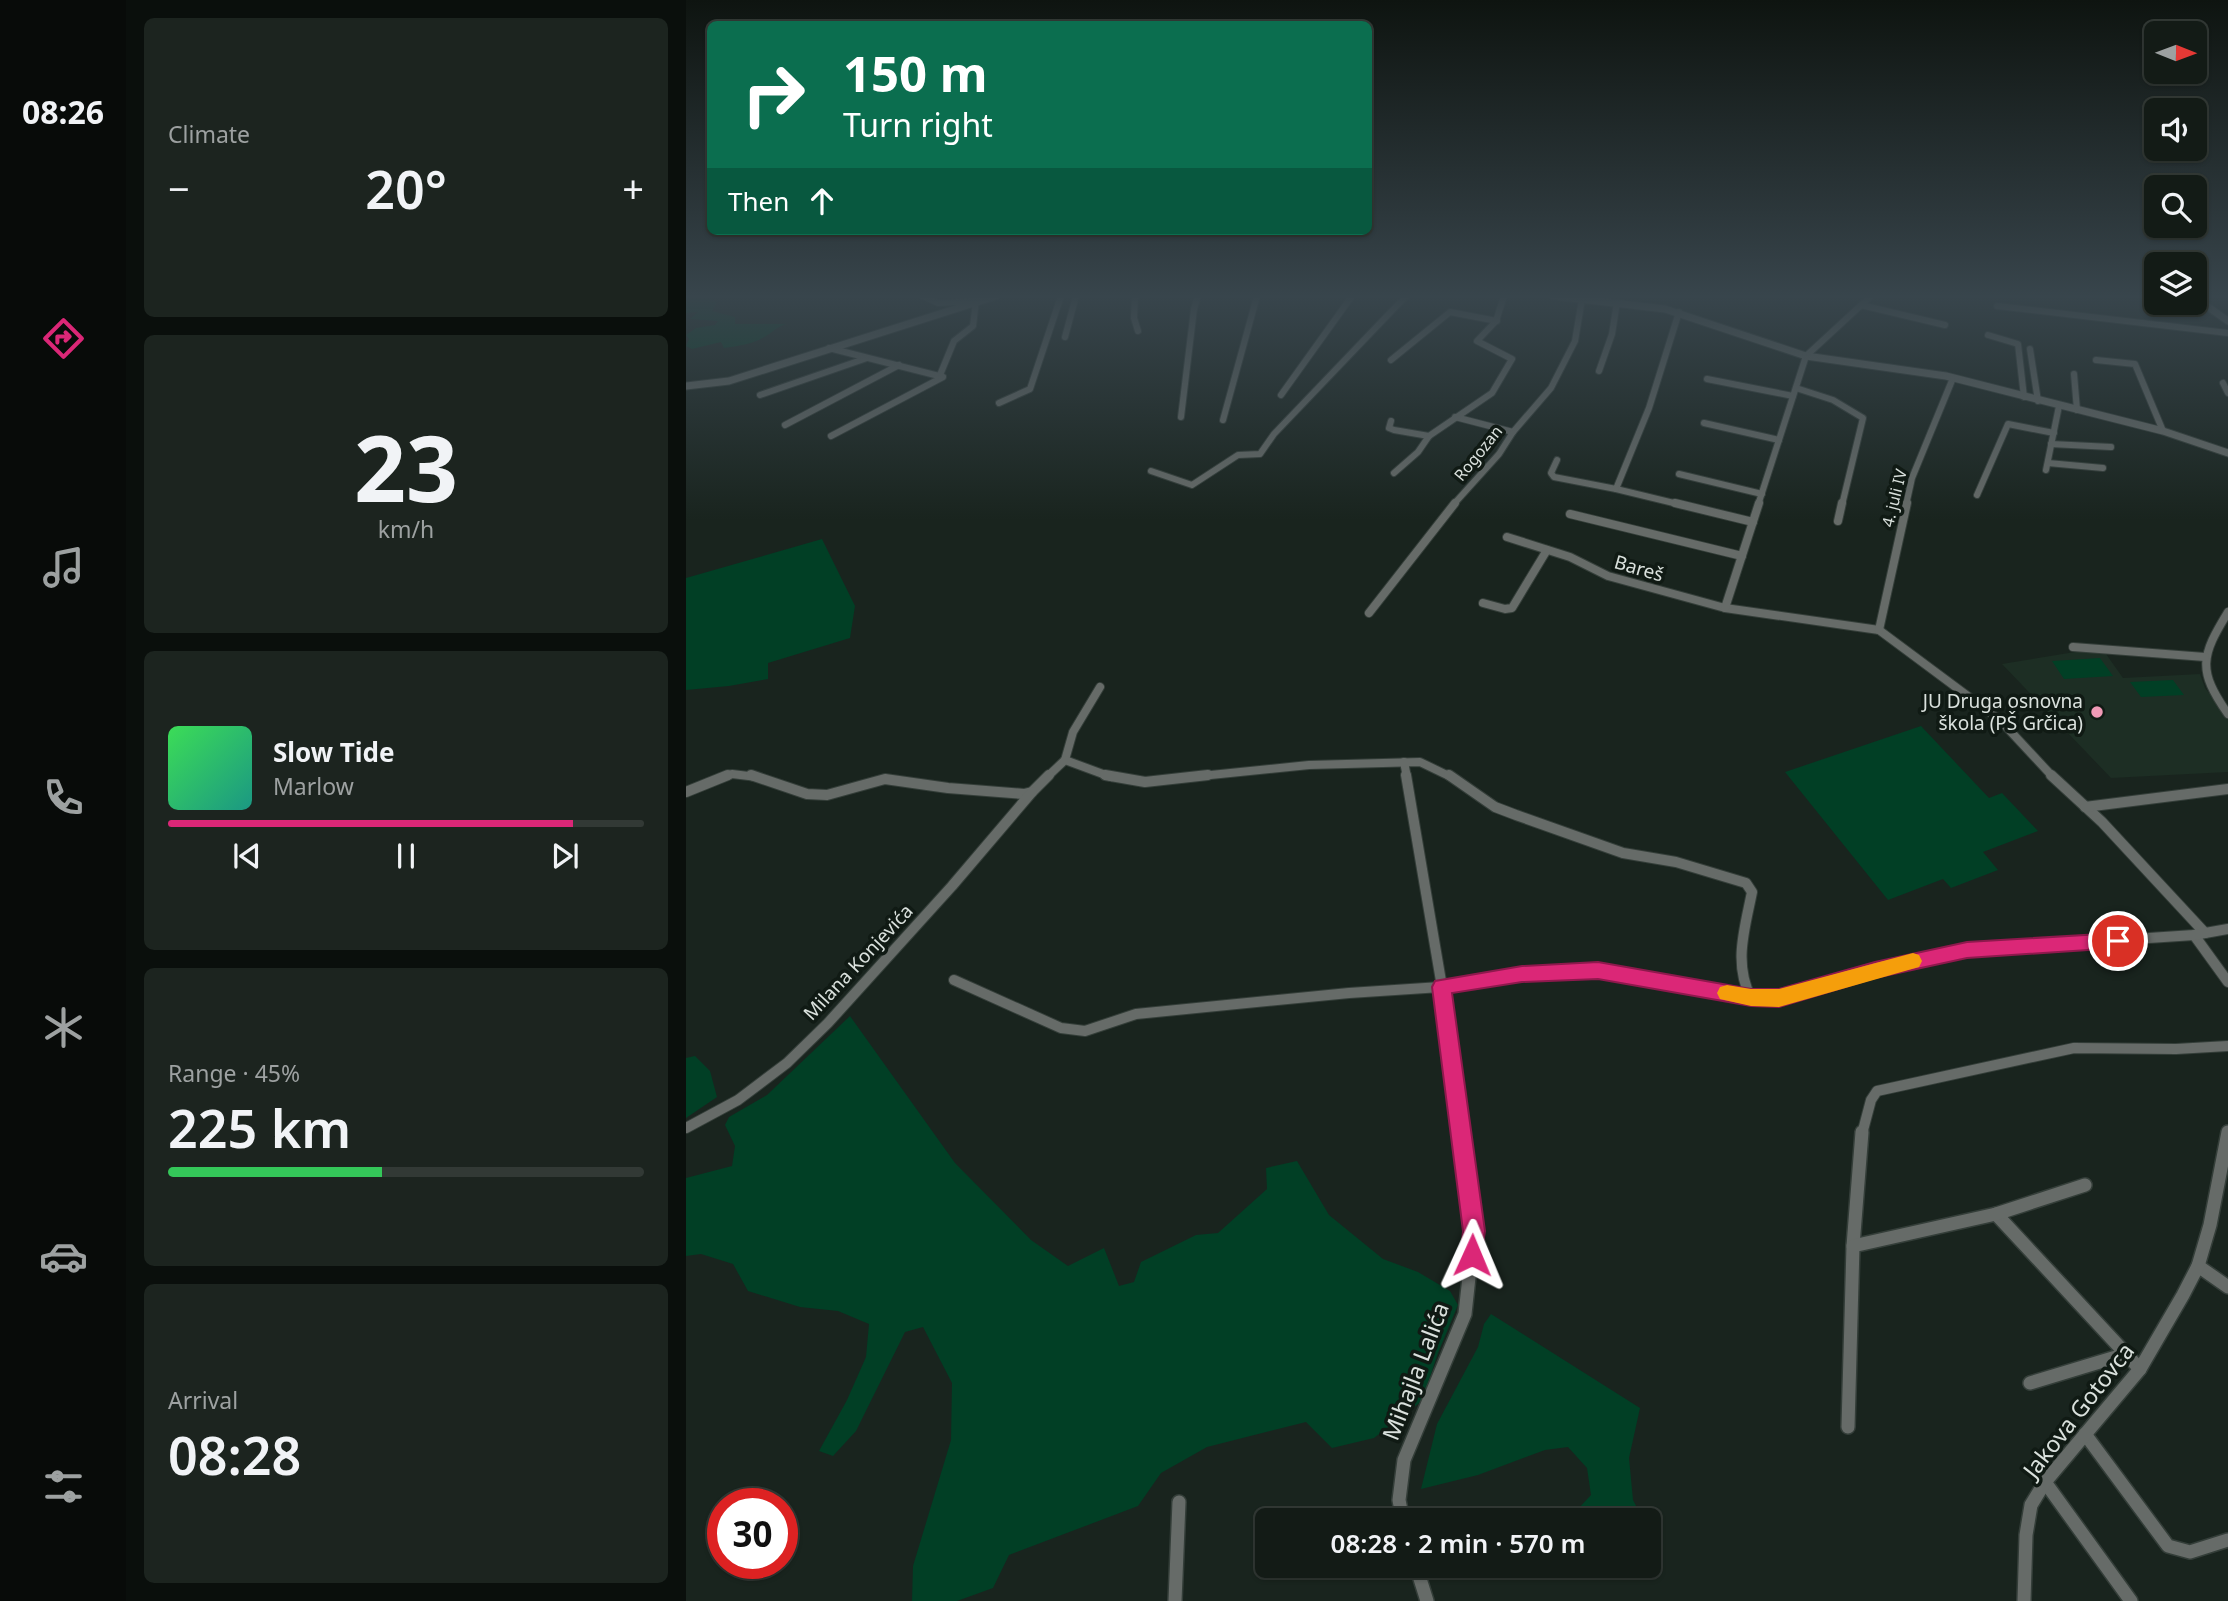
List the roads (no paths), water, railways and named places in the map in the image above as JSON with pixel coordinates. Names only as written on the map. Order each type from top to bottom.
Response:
[{"type":"street","points":[[686,386],[729,381],[760,371]]},
{"type":"street","points":[[760,395],[832,371]]},
{"type":"street","points":[[785,425],[888,371]]},
{"type":"street","points":[[922,371],[940,375]]},
{"type":"street","points":[[831,436],[942,379],[942,371]]},
{"type":"street","points":[[999,403],[1030,388],[1036,371]]},
{"type":"street","points":[[1181,417],[1187,371]]},
{"type":"street","points":[[1223,420],[1237,371]]},
{"type":"street","points":[[1281,395],[1298,371]]},
{"type":"street","points":[[1151,471],[1192,485],[1238,455],[1259,453],[1335,371]]},
{"type":"street","name":"Rogozan","points":[[1394,473],[1418,452],[1429,436],[1492,393],[1505,371]]},
{"type":"street","name":"Rogozan","points":[[1369,612],[1435,525],[1499,454],[1513,432],[1551,388],[1561,371]]},
{"type":"street","points":[[1616,489],[1649,408],[1661,371]]},
{"type":"street","points":[[1726,608],[1801,371]]},
{"type":"street","points":[[1917,371],[2163,431],[2228,453]]},
{"type":"street","points":[[2021,371],[2024,397]]},
{"type":"street","points":[[2033,371],[2038,401]]},
{"type":"street","points":[[2138,371],[2163,431]]},
{"type":"street","points":[[2074,374],[2077,410]]},
{"type":"street","name":"4. juli IV","points":[[1879,630],[1912,478],[1953,378]]},
{"type":"street","points":[[1707,379],[1833,400],[1863,417],[1838,522]]},
{"type":"street","points":[[2222,383],[2228,393]]},
{"type":"street","points":[[2059,405],[2047,467],[2103,468]]},
{"type":"street","points":[[1455,417],[1513,432]]},
{"type":"street","points":[[1391,421],[1389,428],[1394,430],[1429,436]]},
{"type":"street","points":[[1704,423],[1779,440]]},
{"type":"street","points":[[1977,495],[2008,424],[2054,433]]},
{"type":"street","points":[[2051,444],[2111,447]]},
{"type":"street","points":[[1557,460],[1551,473],[1554,477],[1753,522]]},
{"type":"street","points":[[1679,474],[1762,494]]},
{"type":"street","name":"Bareš","points":[[1570,514],[1742,556]]},
{"type":"street","name":"Bareš","points":[[1507,537],[1570,557],[1608,576],[1726,608],[1879,630]]},
{"type":"street","points":[[1483,603],[1505,609],[1512,608],[1547,550]]},
{"type":"street","points":[[2228,612],[2203,662],[2205,679],[2228,713]]},
{"type":"street","points":[[1879,630],[2000,720],[2059,784],[2085,807],[2200,934],[2228,982]]},
{"type":"street","points":[[2073,647],[2205,657]]},
{"type":"street","name":"Milana Konjevića","points":[[686,1128],[758,1086],[820,1031],[953,886],[1032,792],[1065,760],[1073,732],[1100,687]]},
{"type":"street","points":[[1065,760],[1109,777],[1127,781],[1164,782],[1309,765],[1420,762],[1442,771],[1495,807],[1600,846],[1623,853],[1676,862],[1746,883],[1752,892],[1739,972],[1742,985],[1751,998]]},
{"type":"street","name":"Mihajla Lalića","points":[[1401,1508],[1404,1460],[1465,1314],[1474,1231],[1442,987],[1404,762]]},
{"type":"street","points":[[686,792],[732,774],[750,775],[807,794],[827,795],[885,779],[948,788],[1032,792]]},
{"type":"street","points":[[2085,807],[2228,789]]},
{"type":"street","points":[[954,980],[1020,1012],[1071,1031],[1096,1029],[1136,1014],[1442,987],[1522,974],[1598,970],[1751,998],[1779,998],[1875,970],[1954,952],[2200,934],[2228,929]]},
{"type":"street","points":[[1848,1427],[1855,1191],[1869,1099],[1877,1091],[2074,1048],[2176,1049],[2228,1046]]},
{"type":"street","name":"Jakova Gotovca","points":[[2024,1601],[2031,1505],[2045,1482],[2140,1369],[2198,1266],[2210,1225],[2228,1132]]},
{"type":"street","points":[[1853,1246],[1996,1214],[2085,1185]]},
{"type":"street","points":[[1996,1214],[2140,1369]]},
{"type":"street","points":[[2198,1266],[2228,1287]]},
{"type":"street","points":[[2030,1383],[2126,1354]]},
{"type":"street","points":[[2085,1434],[2168,1546],[2182,1553],[2190,1553],[2228,1540]]},
{"type":"street","points":[[2045,1482],[2131,1601]]},
{"type":"street","points":[[1175,1601],[1179,1502]]},
{"type":"street","points":[[1420,1578],[1427,1601]]},
{"type":"place","name":"JU Druga osnovna škola (PŠ Grčica)","points":[[2097,712]]}]
